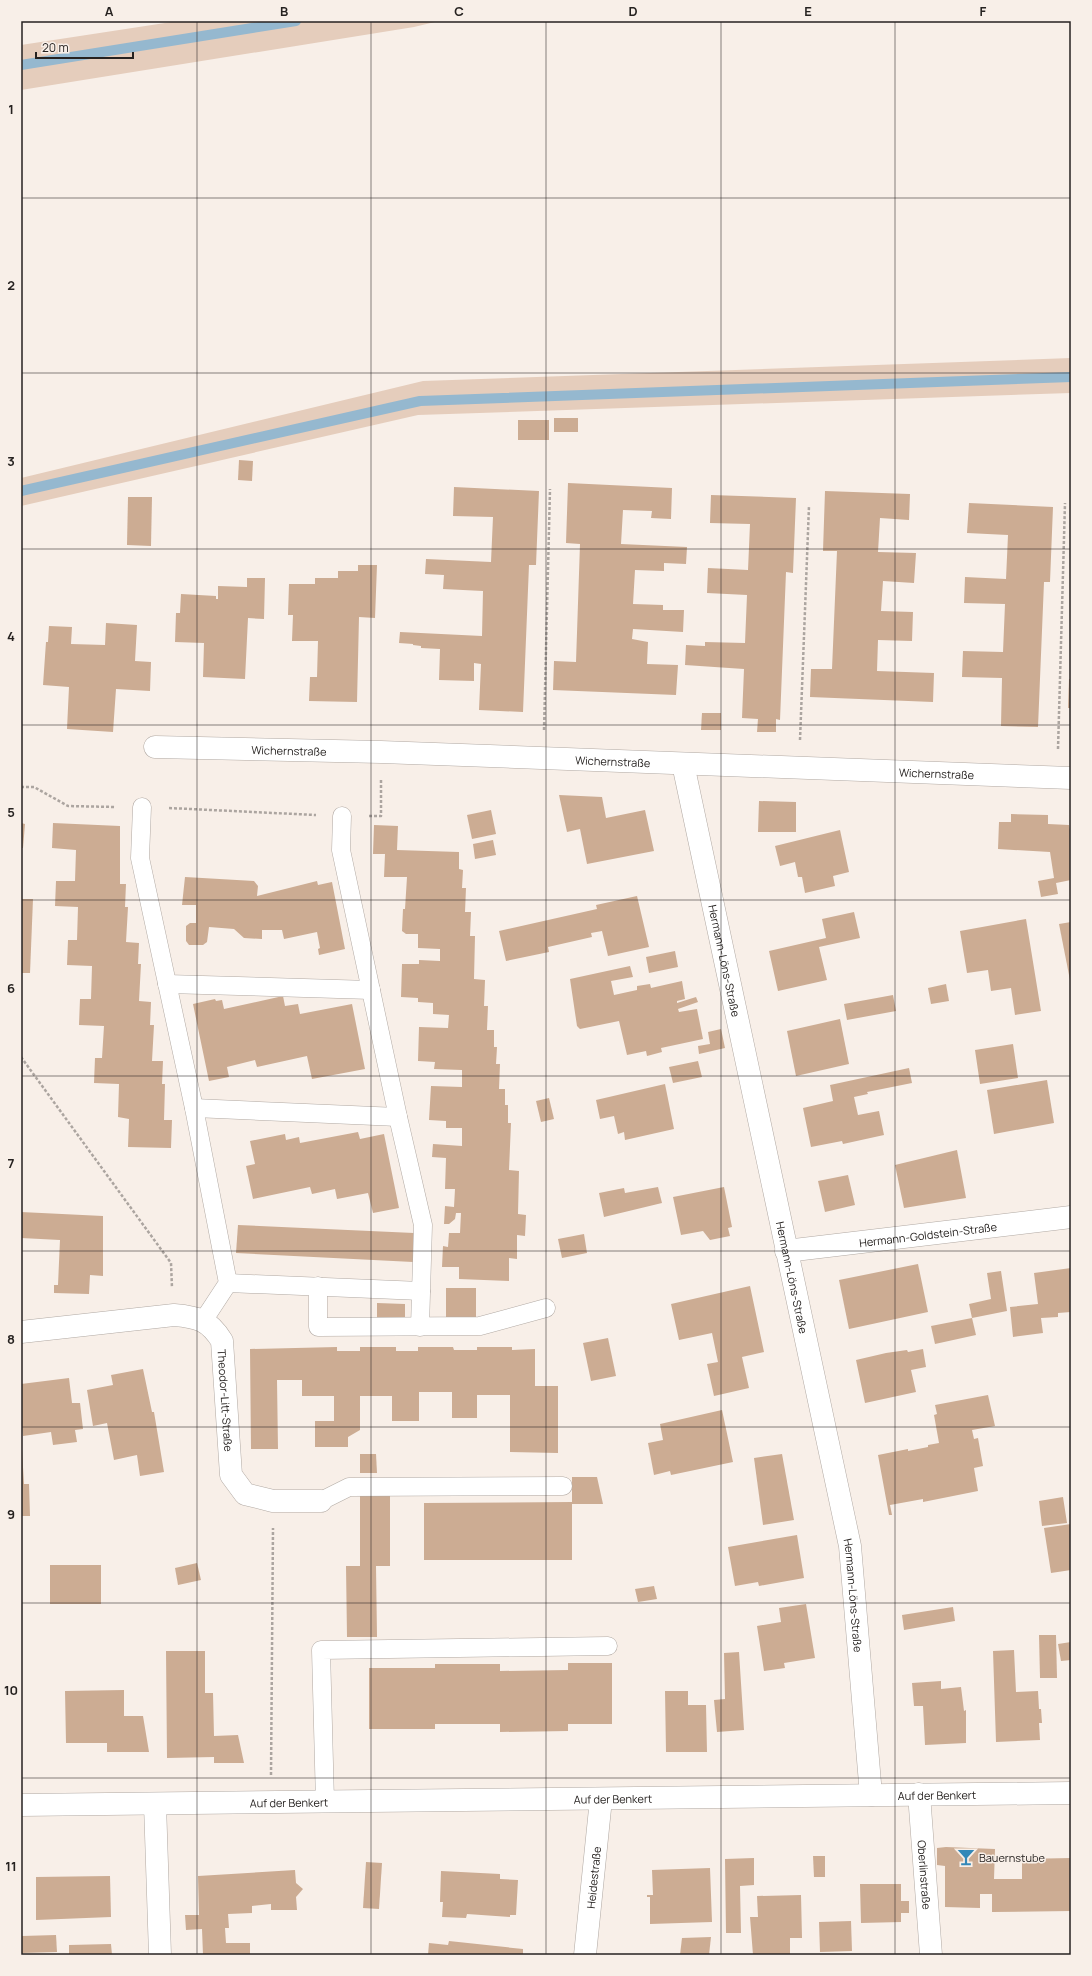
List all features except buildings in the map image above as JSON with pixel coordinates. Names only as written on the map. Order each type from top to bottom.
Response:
[{"type":"street","name":"Wichernstraße","points":[[155,747],[381,752],[1064,778]]},
{"type":"street","name":"Hermann-Löns-Straße","points":[[683,764],[850,1546],[871,1795]]},
{"type":"street","name":"Hermann-Goldstein-Straße","points":[[786,1251],[1071,1217]]},
{"type":"street","points":[[21,1332],[174,1315],[192,1317],[204,1321]]},
{"type":"street","name":"Theodor-Litt-Straße","points":[[204,1321],[215,1330],[222,1341],[231,1475],[245,1494],[273,1501],[321,1501]]},
{"type":"street","name":"Auf der Benkert","points":[[21,1805],[601,1800],[919,1794],[1071,1793]]},
{"type":"street","name":"Oberlinstraße","points":[[919,1794],[932,1955]]},
{"type":"street","name":"Heidestraße","points":[[585,1955],[601,1800]]},
{"type":"street","points":[[155,1804],[160,1955]]},
{"type":"lane","points":[[142,807],[140,858],[194,1108],[228,1282],[204,1321]]},
{"type":"lane","points":[[342,816],[341,850],[398,1117],[423,1225],[420,1327]]},
{"type":"lane","points":[[167,984],[371,990]]},
{"type":"lane","points":[[194,1108],[398,1117]]},
{"type":"lane","points":[[228,1282],[421,1291]]},
{"type":"lane","points":[[318,1286],[318,1328],[480,1326],[546,1308]]},
{"type":"lane","points":[[321,1501],[349,1487],[563,1486]]},
{"type":"lane","points":[[325,1802],[321,1650],[608,1646]]},
{"type":"path","points":[[543,758],[550,489]]},
{"type":"path","points":[[1064,778],[1065,503]]},
{"type":"path","points":[[799,767],[809,506]]},
{"type":"path","points":[[21,787],[34,787],[68,806],[142,807],[342,816],[381,816],[381,752]]},
{"type":"path","points":[[21,1057],[171,1263],[174,1315]]},
{"type":"path","points":[[271,1802],[273,1501]]},
{"type":"shaded area","points":[[178,21],[439,21],[414,27],[21,90],[21,45]]},
{"type":"shaded area","points":[[1071,358],[1071,393],[418,415],[21,506],[21,478],[423,381]]},
{"type":"waterway","points":[[21,65],[296,21]]},
{"type":"waterway","points":[[21,491],[420,401],[1071,377]]},
{"type":"place","name":"Bauernstube","points":[[966,1857]]}]
